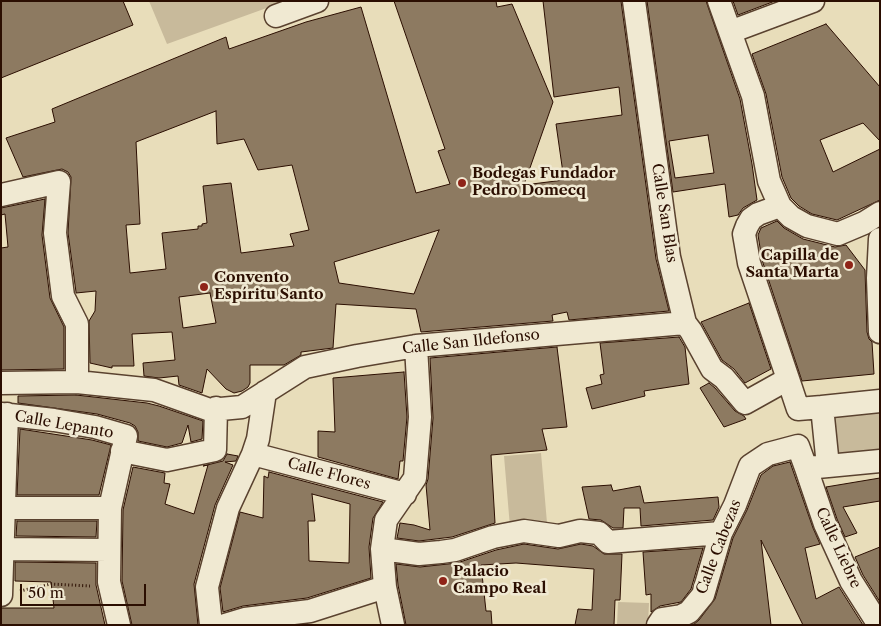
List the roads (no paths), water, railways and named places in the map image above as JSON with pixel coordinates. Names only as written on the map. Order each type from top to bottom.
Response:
[{"type":"street","points":[[276,16],[317,1]]},
{"type":"street","name":"Calle San Blas","points":[[634,1],[669,257],[685,323],[692,331],[712,369],[724,378],[745,403],[788,379]]},
{"type":"street","points":[[719,1],[753,96],[769,181],[780,206],[791,217],[807,226],[838,234],[880,213]]},
{"type":"street","points":[[730,32],[813,1]]},
{"type":"street","points":[[1,195],[60,182],[55,233],[63,296],[77,324],[77,382]]},
{"type":"street","points":[[780,206],[758,214],[751,219],[746,226],[744,234],[749,263],[798,409],[880,401]]},
{"type":"street","points":[[880,239],[878,278],[880,332]]},
{"type":"street","name":"Calle San Ildefonso","points":[[1,383],[77,382],[154,390],[210,410],[242,407],[305,367],[416,346],[685,323]]},
{"type":"street","points":[[393,625],[385,587],[382,550],[386,520],[416,478],[420,417],[416,346]]},
{"type":"street","points":[[211,625],[207,587],[228,508],[258,439],[265,392]]},
{"type":"street","points":[[822,406],[817,467],[880,461]]},
{"type":"street","name":"Calle Lepanto","points":[[4,414],[95,427],[124,444],[167,460],[215,450],[216,408]]},
{"type":"street","points":[[2,595],[4,414]]},
{"type":"street","points":[[119,625],[110,588],[108,550],[110,508],[124,444]]},
{"type":"street","name":"Calle Cabezas","points":[[658,625],[662,619],[681,616],[689,612],[703,595],[721,533],[735,505],[750,466],[768,454],[798,446],[817,467]]},
{"type":"street","name":"Calle Flores","points":[[253,454],[405,494]]},
{"type":"street","name":"Calle Liebre","points":[[817,467],[825,524],[851,581],[879,625]]},
{"type":"street","points":[[3,508],[110,508]]},
{"type":"street","points":[[382,550],[420,554],[441,552],[455,550],[493,537],[524,532],[559,536],[580,531],[600,533],[608,542],[721,533]]},
{"type":"street","points":[[3,549],[108,550]]},
{"type":"street","points":[[225,625],[245,619],[310,611],[385,587]]},
{"type":"place","name":"Bodegas Fundador Pedro Domecq","points":[[462,183]]},
{"type":"place","name":"Capilla de Santa Marta","points":[[849,265]]},
{"type":"place","name":"Convento Espíritu Santo","points":[[204,287]]},
{"type":"place","name":"Palacio Campo Real","points":[[443,581]]}]
